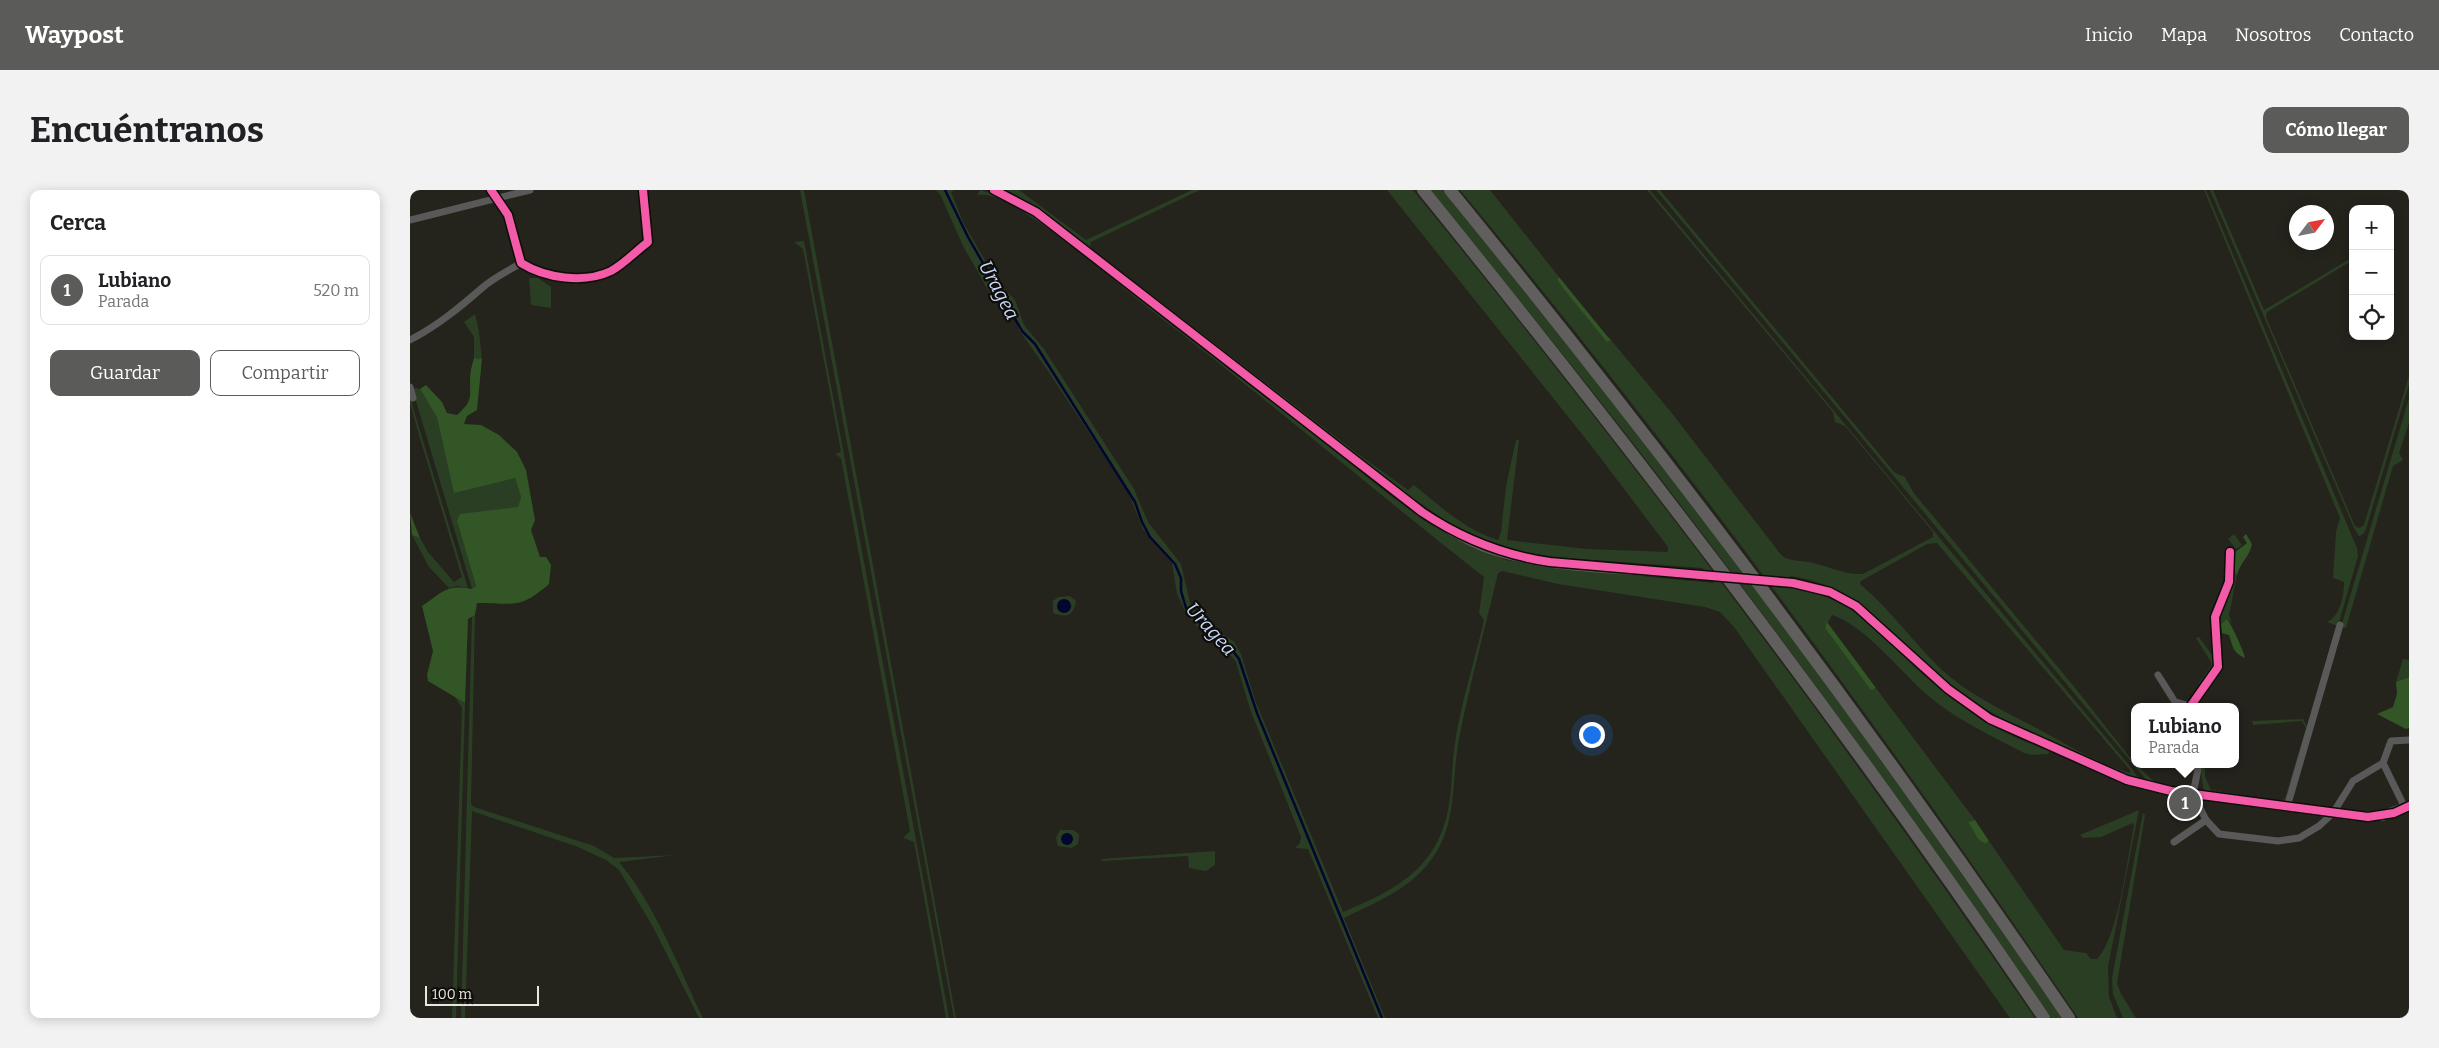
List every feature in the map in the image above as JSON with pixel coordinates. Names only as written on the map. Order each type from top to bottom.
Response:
[{"type":"highway","points":[[1423,190],[1612,425],[1712,557],[1847,738],[2044,1018]]},
{"type":"highway","points":[[1450,190],[1617,398],[1725,538],[1848,703],[2069,1018]]},
{"type":"street","points":[[492,190],[508,215],[521,263],[536,272],[555,278],[600,275],[612,270],[648,242],[643,190]]},
{"type":"street","points":[[410,220],[530,190]]},
{"type":"street","points":[[994,190],[1036,212],[1422,512],[1455,533],[1498,552],[1532,559],[1794,583],[1830,592],[1856,606],[1932,676],[1963,701],[1990,718],[2127,780],[2151,788],[2333,813],[2368,817],[2382,816],[2407,807],[2383,763]]},
{"type":"street","points":[[410,340],[430,330],[469,301],[483,287],[521,263]]},
{"type":"street","points":[[410,386],[413,398]]},
{"type":"street","points":[[2193,703],[2218,667],[2215,617],[2229,582],[2230,552]]},
{"type":"street","points":[[2287,807],[2340,624]]},
{"type":"street","points":[[2158,675],[2175,702],[2178,703]]},
{"type":"street","points":[[2198,768],[2193,794],[2206,820],[2219,834],[2278,841],[2299,838],[2319,826],[2333,813],[2354,780],[2383,763],[2391,740],[2409,740]]},
{"type":"street","points":[[2174,842],[2206,820]]},
{"type":"green space","points":[[800,190],[804,190],[956,1018],[954,1018]]},
{"type":"green space","points":[[936,190],[955,190],[951,192],[963,222],[998,283],[1015,300],[1024,325],[1044,349],[1134,489],[1148,522],[1181,564],[1190,603],[1202,619],[1234,642],[1241,654],[1255,700],[1343,912],[1377,897],[1406,878],[1430,854],[1439,838],[1448,810],[1454,752],[1464,697],[1484,620],[1479,613],[1484,577],[1070,245],[1019,209],[994,197],[977,195],[980,190],[1000,196],[1035,217],[1252,385],[1387,493],[1425,521],[1455,539],[1506,560],[1537,566],[1714,583],[1702,568],[1554,557],[1524,552],[1476,538],[1450,524],[1383,477],[1038,208],[1005,190],[1019,190],[1086,240],[1192,190],[1200,190],[1091,242],[1090,247],[1354,451],[1408,490],[1414,485],[1453,517],[1486,536],[1498,540],[1501,532],[1506,486],[1516,440],[1519,440],[1507,540],[1587,549],[1668,552],[1668,547],[1593,448],[1387,190],[1413,190],[1575,392],[1733,597],[1886,806],[2035,1018],[2010,1018],[1734,627],[1720,612],[1705,607],[1558,584],[1502,571],[1498,573],[1468,698],[1459,739],[1450,817],[1440,846],[1431,860],[1413,879],[1380,901],[1344,918],[1385,1018],[1378,1018],[1308,849],[1295,848],[1300,843],[1301,837],[1250,709],[1236,662],[1226,649],[1207,637],[1187,615],[1177,594],[1172,563],[1143,529],[1128,492],[1019,330],[1011,306],[991,295],[963,246],[941,196]]},
{"type":"green space","points":[[1429,190],[1443,190],[1664,466],[1843,705],[2063,1018],[2051,1018],[1907,812],[1708,541],[1601,402]]},
{"type":"green space","points":[[1460,190],[1490,190],[1559,277],[1557,279],[1562,287],[1607,341],[1611,340],[1671,412],[1782,556],[1844,572],[1863,574],[1933,537],[1933,532],[1845,426],[1835,422],[1833,412],[1647,190],[1650,190],[2132,769],[2139,779],[2136,781],[2008,722],[1968,698],[1945,681],[1886,625],[1865,608],[1843,594],[1818,582],[1789,576],[1797,589],[1836,602],[1865,619],[1933,683],[1980,718],[2014,737],[2051,750],[2048,754],[2033,755],[2024,753],[1961,719],[1926,694],[1857,628],[1832,615],[1825,628],[1871,689],[1876,688],[1975,820],[1968,822],[1978,839],[1985,844],[1989,841],[2064,950],[2086,953],[2091,959],[2097,959],[2105,948],[2117,916],[2134,826],[2133,823],[2101,837],[2083,838],[2080,835],[2139,810],[2108,967],[2109,997],[2117,1018],[2078,1018],[2005,911],[1856,701],[1779,596],[1622,391]],"holes":[[[1937,543],[2130,770],[2130,773],[2089,757],[1994,706],[1953,680],[1931,659],[1882,604],[1860,584],[1861,581],[1927,544]]]},
{"type":"green space","points":[[1656,190],[1660,190],[1895,473],[1905,477],[1913,492],[2076,689],[2131,759],[2131,762]]},
{"type":"green space","points":[[2204,190],[2206,190],[2357,548],[2358,556],[2338,626],[2327,622],[2338,610],[2343,593],[2344,582],[2333,578],[2336,532],[2340,518]]},
{"type":"green space","points":[[2210,190],[2213,190],[2264,310],[2349,259],[2349,262],[2267,312],[2266,317],[2355,526],[2359,528],[2364,525],[2409,376],[2409,384],[2366,529],[2359,536]]},
{"type":"green space","points":[[804,241],[949,1018],[946,1018],[914,842],[903,838],[910,831],[841,458],[835,454],[841,452],[803,249],[794,242]]},
{"type":"green space","points":[[1559,277],[1611,340],[1607,342],[1562,287],[1557,279]]},
{"type":"green space","points":[[529,278],[538,278],[551,287],[551,308],[531,305]]},
{"type":"green space","points":[[475,314],[482,359],[474,358],[474,337],[464,322]]},
{"type":"green space","points":[[474,358],[482,359],[477,410],[467,416],[464,424],[481,425],[499,435],[517,452],[526,470],[535,520],[531,530],[540,557],[546,557],[551,565],[549,584],[530,598],[508,604],[477,603],[475,615],[468,619],[465,703],[428,681],[427,675],[433,651],[422,606],[450,588],[472,589],[476,586],[457,521],[460,514],[518,507],[521,497],[515,478],[454,493],[437,417],[420,389],[426,385],[442,402],[447,413],[457,415],[468,402],[470,374]]},
{"type":"green space","points":[[415,388],[420,389],[437,416],[443,444],[515,478],[521,497],[518,507],[457,521],[476,586],[472,589],[413,391]]},
{"type":"green space","points":[[410,394],[468,588],[457,586],[449,588],[429,567],[412,535],[420,538],[428,552],[454,582],[462,577],[419,435],[410,403]]},
{"type":"green space","points":[[2409,398],[2409,423],[2399,453],[2403,460],[2393,466],[2346,628],[2341,627]]},
{"type":"green space","points":[[410,513],[420,538],[412,535]]},
{"type":"green space","points":[[2234,534],[2242,545],[2236,549],[2228,539]]},
{"type":"green space","points":[[2246,534],[2252,544],[2237,575],[2231,567],[2234,553],[2247,543],[2243,537]]},
{"type":"green space","points":[[2231,567],[2237,575],[2229,615],[2232,623],[2227,619],[2221,624],[2221,611],[2231,584]]},
{"type":"green space","points":[[1070,596],[1076,601],[1071,613],[1062,615],[1053,613],[1053,601],[1058,597]],"holes":[[[1068,600],[1072,607],[1057,609],[1059,601]]]},
{"type":"green space","points":[[475,615],[471,804],[474,807],[594,846],[614,858],[676,855],[619,862],[632,879],[655,917],[703,1018],[699,1018],[653,927],[619,870],[606,860],[578,847],[472,811],[465,1018],[461,1018],[472,616]]},
{"type":"green space","points":[[2227,619],[2238,638],[2245,658],[2235,651],[2229,635],[2222,633],[2221,624]]},
{"type":"green space","points":[[1827,622],[1876,688],[1871,690],[1825,628]]},
{"type":"green space","points":[[2199,637],[2215,659],[2213,668],[2201,686],[2199,683],[2211,666],[2211,662],[2196,638]]},
{"type":"green space","points":[[2403,659],[2409,660],[2409,677],[2396,682]]},
{"type":"green space","points":[[2409,677],[2409,728],[2406,729],[2377,714],[2393,707],[2397,694],[2396,682]]},
{"type":"green space","points":[[455,697],[465,703],[456,1018],[452,1018],[462,708]]},
{"type":"green space","points":[[2303,719],[2308,729],[2284,803],[2204,792],[2202,768],[2205,768],[2205,777],[2211,790],[2281,801],[2285,798],[2306,728],[2302,721],[2253,725],[2252,721]]},
{"type":"green space","points":[[2136,768],[2139,768],[2157,784],[2148,782]]},
{"type":"green space","points":[[2143,813],[2145,815],[2117,983],[2121,994],[2136,1018],[2123,1018],[2113,994],[2112,978]]},
{"type":"green space","points":[[1975,820],[1989,841],[1985,844],[1978,839],[1968,822]]},
{"type":"green space","points":[[1060,830],[1073,830],[1079,834],[1078,844],[1071,848],[1058,846],[1056,838]]},
{"type":"green space","points":[[1215,851],[1215,865],[1206,871],[1189,868],[1188,856],[1102,861],[1101,859]]},
{"type":"water","points":[[1061,599],[1067,599],[1071,606],[1067,613],[1061,613],[1057,609],[1057,603]]},
{"type":"water","points":[[1065,833],[1069,833],[1073,839],[1069,845],[1065,845],[1061,841],[1061,837]]},
{"type":"waterway","name":"Uragea","points":[[945,190],[968,237],[1022,331],[1035,344],[1135,502],[1150,537],[1175,564],[1181,578],[1181,591],[1186,608],[1210,634],[1229,646],[1239,659],[1257,713],[1382,1018]]},
{"type":"cycle path","points":[[491,190],[508,215],[521,263],[541,272],[565,278],[589,277],[611,271],[648,242],[643,190]]},
{"type":"cycle path","points":[[994,190],[1036,212],[1422,512],[1467,538],[1515,555],[1550,562],[1793,583],[1830,592],[1856,606],[1948,689],[1990,719],[2127,780],[2171,791],[2368,817],[2394,813],[2409,806]]},
{"type":"cycle path","points":[[2193,703],[2218,667],[2215,617],[2229,582],[2230,552]]},
{"type":"place","name":"Lubiano","points":[[2185,803]]}]
